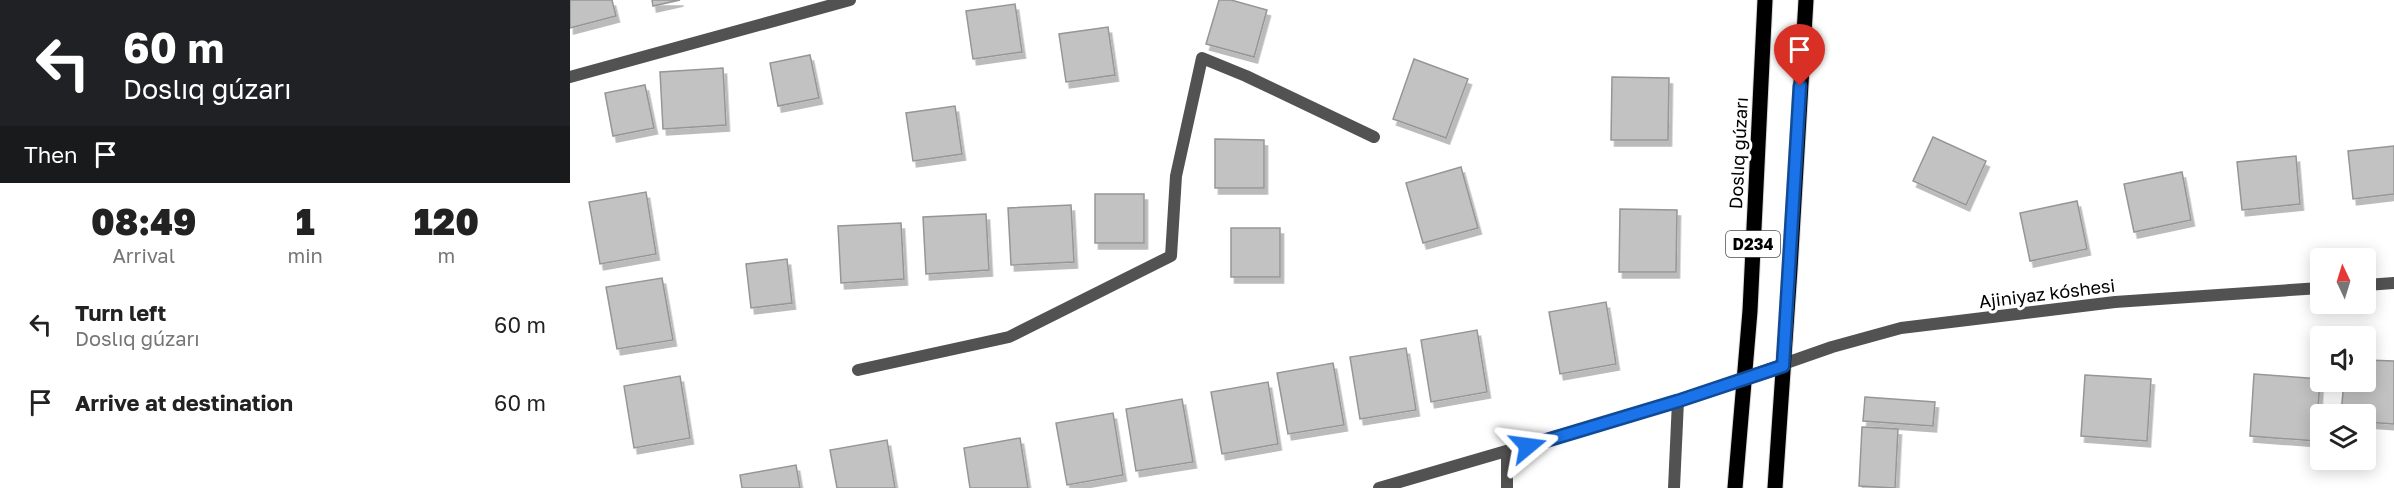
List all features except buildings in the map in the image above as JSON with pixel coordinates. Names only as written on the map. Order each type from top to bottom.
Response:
[{"type":"main road","name":"Doslıq gúzarı","points":[[1735,488],[1750,311],[1765,0]]},
{"type":"main road","name":"D234","points":[[1774,488],[1806,0]]},
{"type":"street","points":[[570,76],[850,0]]},
{"type":"street","points":[[858,370],[1009,337],[1170,256],[1176,176],[1202,58],[1246,76],[1374,137]]},
{"type":"street","points":[[2376,284],[2394,283]]},
{"type":"street","name":"Ajiniyaz kóshesi","points":[[1379,488],[1678,401],[1832,347],[1901,328],[2115,302],[2310,289]]},
{"type":"street","points":[[1674,488],[1678,401]]},
{"type":"street","points":[[1507,452],[1507,488]]},
{"type":"route","points":[[1528,446],[1678,401],[1783,366],[1800,86]]}]
